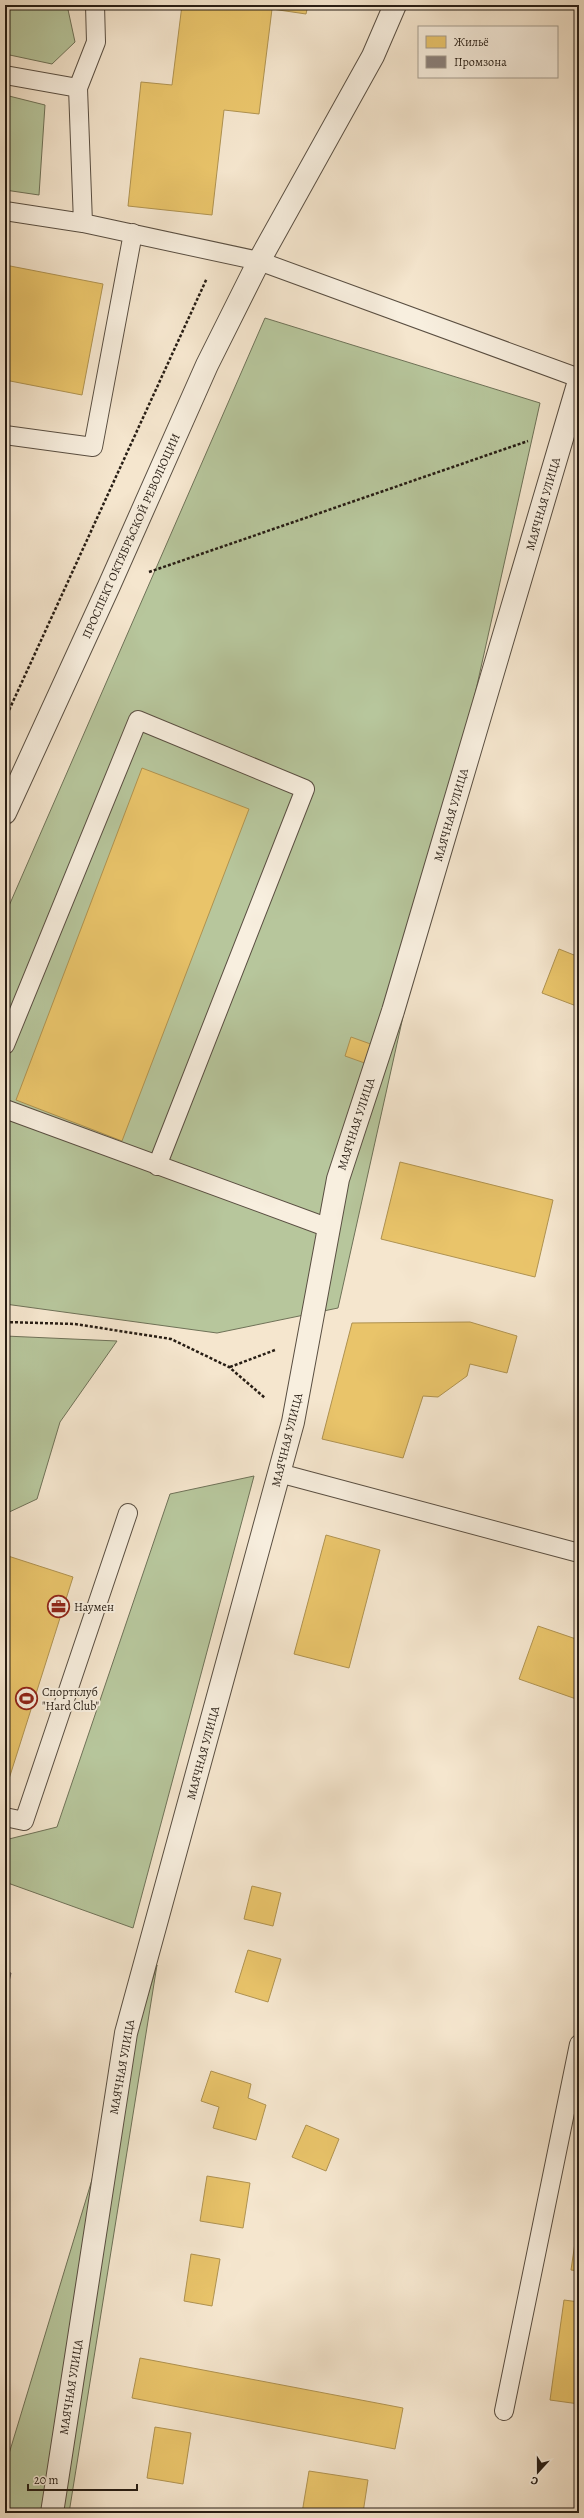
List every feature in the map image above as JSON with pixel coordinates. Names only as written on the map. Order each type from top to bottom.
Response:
[{"type":"street","name":"ПРОСПЕКТ ОКТЯБРЬСКОЙ РЕВОЛЮЦИИ","points":[[5,812],[109,586],[206,365],[259,261],[373,56],[395,5]]},
{"type":"street","name":"МАЯЧНАЯ УЛИЦА","points":[[52,2513],[126,2033],[293,1422],[338,1180],[396,1003],[579,380]]},
{"type":"lane","points":[[83,222],[78,88],[96,42],[94,5]]},
{"type":"lane","points":[[5,75],[78,88]]},
{"type":"lane","points":[[5,211],[83,222],[259,261],[579,380]]},
{"type":"lane","points":[[5,435],[93,447],[133,233]]},
{"type":"lane","points":[[5,1045],[138,720],[306,789],[157,1166]]},
{"type":"lane","points":[[5,1109],[329,1228]]},
{"type":"lane","points":[[279,1473],[579,1553]]},
{"type":"lane","points":[[5,1818],[24,1821],[128,1513]]},
{"type":"lane","points":[[504,2411],[579,2044]]},
{"type":"path","points":[[5,720],[218,253]]},
{"type":"path","points":[[109,586],[533,439]]},
{"type":"path","points":[[5,1322],[75,1324],[172,1339],[229,1367],[293,1422]]},
{"type":"green space","points":[[5,5],[67,5],[75,42],[52,64],[5,54]]},
{"type":"green space","points":[[5,95],[45,105],[39,195],[5,190]]},
{"type":"green space","points":[[265,318],[540,403],[338,1308],[217,1333],[5,1304],[5,915]]},
{"type":"green space","points":[[5,1336],[117,1341],[60,1422],[37,1499],[5,1514]]},
{"type":"green space","points":[[254,1476],[133,1928],[5,1882],[5,1840],[57,1827],[170,1494]]},
{"type":"green space","points":[[157,1965],[69,2513],[5,2513],[5,2467]]},
{"type":"building: Жильё","points":[[182,5],[308,5],[306,14],[272,9],[259,114],[224,110],[212,215],[128,206],[141,82],[172,85]]},
{"type":"building: Жильё","points":[[5,265],[103,284],[82,395],[5,380]]},
{"type":"building: Жильё","points":[[142,768],[249,809],[122,1141],[16,1100]]},
{"type":"building: Жильё","points":[[559,949],[579,957],[579,1007],[542,993]]},
{"type":"building: Жильё","points":[[351,1037],[379,1047],[373,1066],[345,1056]]},
{"type":"building: Жильё","points":[[400,1162],[553,1200],[535,1277],[381,1239]]},
{"type":"building: Жильё","points":[[470,1322],[517,1336],[507,1373],[470,1364],[467,1376],[438,1397],[423,1396],[403,1458],[322,1439],[352,1323]]},
{"type":"building: Жильё","points":[[326,1535],[380,1550],[349,1668],[294,1654]]},
{"type":"building: Жильё","points":[[5,1555],[73,1577],[8,1782],[5,1781]]},
{"type":"building: Жильё","points":[[538,1626],[579,1640],[579,1700],[519,1679]]},
{"type":"building: Жильё","points":[[252,1886],[281,1893],[273,1926],[244,1919]]},
{"type":"building: Жильё","points":[[248,1950],[281,1959],[268,2002],[235,1992]]},
{"type":"building: Жильё","points":[[211,2071],[251,2084],[248,2098],[266,2105],[256,2140],[213,2128],[219,2107],[201,2101]]},
{"type":"building: Жильё","points":[[306,2125],[339,2139],[326,2171],[292,2157]]},
{"type":"building: Жильё","points":[[207,2176],[250,2183],[243,2228],[200,2221]]},
{"type":"building: Жильё","points":[[579,2215],[579,2271],[571,2270]]},
{"type":"building: Жильё","points":[[191,2254],[220,2259],[212,2306],[184,2301]]},
{"type":"building: Жильё","points":[[564,2300],[579,2302],[579,2404],[550,2400]]},
{"type":"building: Жильё","points":[[140,2358],[403,2408],[395,2449],[132,2398]]},
{"type":"building: Жильё","points":[[155,2427],[191,2433],[183,2484],[147,2478]]},
{"type":"building: Жильё","points":[[309,2471],[368,2480],[363,2513],[302,2513]]},
{"type":"building: Промзона","points":[[5,1972],[11,1973],[5,1999]]},
{"type":"place","name":"Наумен","points":[[58,1607]]},
{"type":"place","name":"Спортклуб \"Hard Club\"","points":[[27,1699]]}]
